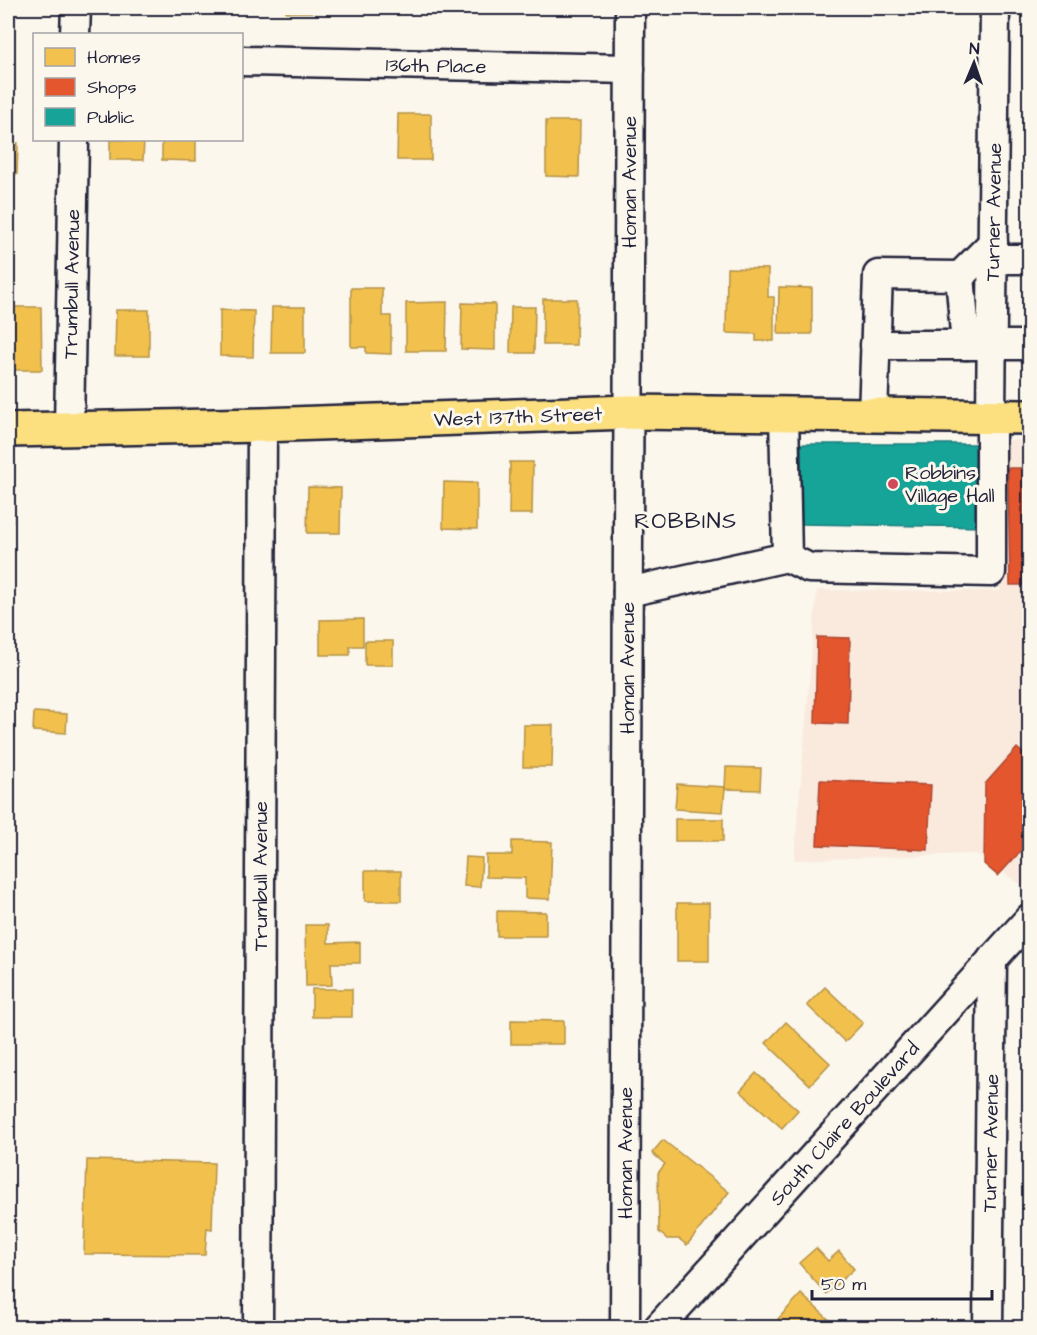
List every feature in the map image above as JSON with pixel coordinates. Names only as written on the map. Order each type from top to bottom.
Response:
[{"type":"main road","name":"West 137th Street","points":[[8,430],[262,425],[629,412],[1029,417]]},
{"type":"street","points":[[75,33],[76,8]]},
{"type":"street","name":"Homan Avenue","points":[[625,1328],[630,8]]},
{"type":"street","name":"Turner Avenue","points":[[787,557],[809,568],[991,573],[991,416],[979,345],[992,251],[995,8]]},
{"type":"street","name":"136th Place","points":[[243,61],[630,69]]},
{"type":"street","name":"Trumbull Avenue","points":[[69,429],[74,141]]},
{"type":"street","points":[[873,415],[878,275],[960,276],[992,251],[1029,259]]},
{"type":"street","points":[[960,276],[979,345]]},
{"type":"street","points":[[875,345],[1029,345]]},
{"type":"street","points":[[628,592],[787,557],[784,413]]},
{"type":"street","name":"Trumbull Avenue","points":[[258,1328],[262,425]]},
{"type":"street","name":"South Claire Boulevard","points":[[658,1328],[1029,918]]},
{"type":"street","name":"Turner Avenue","points":[[988,1328],[992,959]]},
{"type":"shaded area","points":[[1004,440],[1029,440],[1029,879],[1023,886],[976,854],[794,860],[817,590],[1000,591]]},
{"type":"building: Homes","points":[[286,8],[314,8],[314,12],[286,12]]},
{"type":"building: Homes","points":[[469,8],[502,8],[502,13],[469,13]]},
{"type":"building: Homes","points":[[398,114],[431,114],[431,160],[397,160]]},
{"type":"building: Homes","points":[[546,121],[580,121],[579,177],[546,176]]},
{"type":"building: Homes","points":[[110,141],[144,141],[143,160],[110,160]]},
{"type":"building: Homes","points":[[162,141],[196,141],[196,161],[162,160]]},
{"type":"building: Homes","points":[[8,143],[18,143],[17,174],[8,174]]},
{"type":"building: Homes","points":[[727,268],[768,269],[768,297],[774,297],[774,341],[756,341],[756,334],[726,333]]},
{"type":"building: Homes","points":[[779,287],[812,288],[812,334],[778,334]]},
{"type":"building: Homes","points":[[351,288],[382,288],[382,316],[391,316],[391,354],[366,353],[366,347],[351,347]]},
{"type":"building: Homes","points":[[543,299],[577,299],[576,345],[543,345]]},
{"type":"building: Homes","points":[[447,302],[446,351],[406,351],[406,303]]},
{"type":"building: Homes","points":[[462,303],[495,304],[495,350],[461,349]]},
{"type":"building: Homes","points":[[9,307],[41,307],[42,370],[9,370]]},
{"type":"building: Homes","points":[[272,307],[305,307],[305,353],[271,353]]},
{"type":"building: Homes","points":[[511,307],[535,307],[534,353],[510,353]]},
{"type":"building: Homes","points":[[116,310],[149,310],[149,356],[115,356]]},
{"type":"building: Homes","points":[[220,310],[254,311],[253,357],[220,356]]},
{"type":"building: Homes","points":[[510,462],[533,462],[532,514],[509,514]]},
{"type":"building: Homes","points":[[444,482],[477,483],[477,529],[443,528]]},
{"type":"building: Homes","points":[[308,487],[341,488],[340,533],[307,533]]},
{"type":"building: Homes","points":[[363,619],[363,646],[350,646],[350,655],[320,655],[320,620]]},
{"type":"building: Homes","points":[[365,641],[393,641],[393,665],[365,665]]},
{"type":"building: Homes","points":[[34,712],[67,714],[66,733],[33,731]]},
{"type":"building: Homes","points":[[524,725],[553,725],[552,767],[523,767]]},
{"type":"building: Homes","points":[[726,767],[761,768],[760,790],[725,789]]},
{"type":"building: Homes","points":[[677,784],[725,787],[723,812],[675,809]]},
{"type":"building: Homes","points":[[675,819],[723,819],[723,841],[675,841]]},
{"type":"building: Homes","points":[[512,841],[552,842],[550,899],[525,898],[525,878],[486,877],[486,855],[512,855]]},
{"type":"building: Homes","points":[[466,857],[482,858],[480,887],[464,886]]},
{"type":"building: Homes","points":[[365,871],[401,871],[401,901],[365,901]]},
{"type":"building: Homes","points":[[677,903],[709,903],[709,961],[677,961]]},
{"type":"building: Homes","points":[[497,911],[546,912],[546,936],[497,936]]},
{"type":"building: Homes","points":[[305,925],[328,925],[328,943],[360,942],[360,963],[331,963],[332,985],[306,986]]},
{"type":"building: Homes","points":[[825,987],[863,1023],[845,1042],[807,1005]]},
{"type":"building: Homes","points":[[312,989],[352,989],[352,1017],[312,1017]]},
{"type":"building: Homes","points":[[511,1020],[564,1021],[564,1044],[511,1044]]},
{"type":"building: Homes","points":[[786,1022],[830,1063],[810,1085],[766,1043]]},
{"type":"building: Homes","points":[[756,1073],[798,1110],[782,1128],[740,1091]]},
{"type":"building: Homes","points":[[663,1140],[729,1192],[687,1245],[679,1239],[667,1239],[659,1232],[658,1173],[665,1164],[652,1153]]},
{"type":"building: Homes","points":[[87,1160],[214,1163],[212,1229],[207,1228],[205,1255],[84,1254]]},
{"type":"building: Homes","points":[[8,1174],[10,1174],[8,1253]]},
{"type":"building: Homes","points":[[816,1248],[828,1261],[839,1251],[854,1269],[826,1294],[799,1263]]},
{"type":"building: Homes","points":[[801,1294],[838,1328],[788,1328],[778,1319]]},
{"type":"building: Shops","points":[[1008,468],[1030,468],[1030,585],[1010,585]]},
{"type":"building: Shops","points":[[817,637],[850,638],[848,724],[815,723]]},
{"type":"building: Shops","points":[[1017,748],[1030,759],[1030,841],[998,876],[984,864],[985,784]]},
{"type":"building: Shops","points":[[820,780],[931,785],[928,850],[817,845]]},
{"type":"building: Public","points":[[1025,266],[1030,266],[1030,335],[1023,335]]},
{"type":"building: Public","name":"Robbins Village Hall","points":[[801,444],[985,444],[986,527],[801,524]]},
{"type":"building: Public","points":[[8,465],[12,465],[12,522],[8,522]]},
{"type":"place","name":"Robbins Village Hall","points":[[893,484]]},
{"type":"district","name":"ROBBINS","points":[[686,520]]}]
